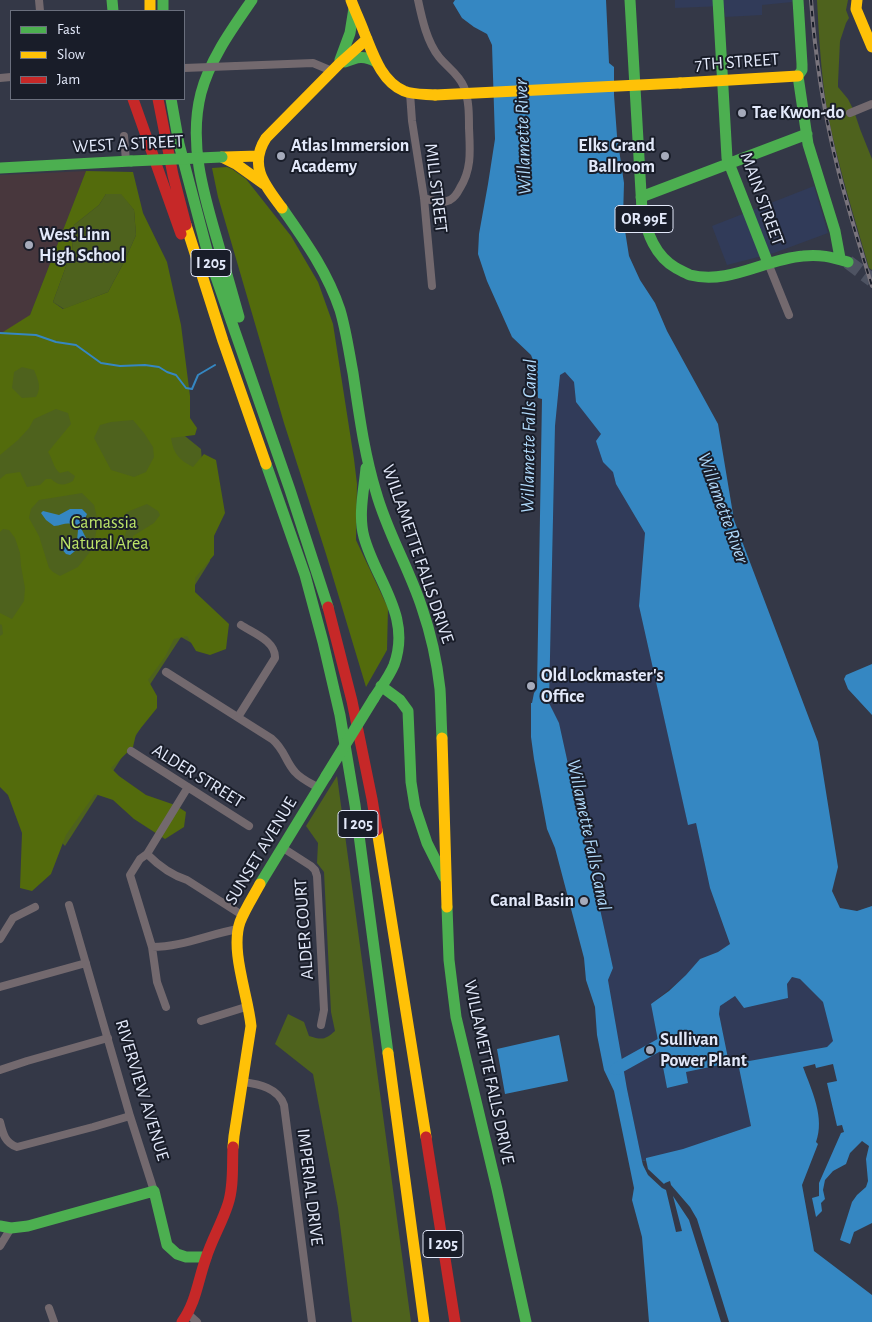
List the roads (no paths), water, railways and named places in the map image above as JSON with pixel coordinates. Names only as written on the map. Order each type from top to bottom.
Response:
[{"type":"main road","points":[[252,0],[215,57],[200,95],[197,146],[204,192],[266,422]]},
{"type":"main road","name":"OR 99E","points":[[630,0],[641,198],[644,219],[651,240],[664,259],[676,269],[690,275],[712,278],[806,254],[823,254],[844,260],[808,144],[807,134]]},
{"type":"main road","name":"MAIN STREET","points":[[718,0],[726,152],[729,165],[768,263]]},
{"type":"main road","points":[[641,198],[807,134],[798,76],[802,70],[798,0]]},
{"type":"main road","points":[[352,3],[376,62],[385,76],[403,91],[410,93]]},
{"type":"main road","points":[[335,68],[350,33],[352,3]]},
{"type":"main road","points":[[857,5],[872,47]]},
{"type":"main road","points":[[258,156],[261,146],[273,130],[367,39]]},
{"type":"main road","points":[[335,68],[356,57],[362,56],[376,62]]},
{"type":"main road","name":"7TH STREET","points":[[410,93],[435,95],[798,76]]},
{"type":"main road","points":[[133,100],[184,242],[196,257]]},
{"type":"main road","name":"I 205","points":[[158,100],[173,175],[196,257],[223,341],[305,575],[340,715],[355,805],[424,1322]]},
{"type":"main road","name":"I 205","points":[[171,100],[190,191],[208,254],[290,490],[331,617],[352,700],[374,817],[456,1322]]},
{"type":"main road","name":"WEST A STREET","points":[[0,168],[258,156]]},
{"type":"main road","name":"WILLAMETTE FALLS DRIVE","points":[[258,156],[259,170],[264,184],[309,246],[334,292],[346,333],[367,459],[380,506],[422,606],[437,664],[441,709],[450,975],[454,1007],[526,1322]]},
{"type":"main road","points":[[222,157],[236,164],[264,184]]},
{"type":"main road","name":"SUNSET AVENUE","points":[[189,1319],[206,1257],[229,1202],[231,1187],[234,1136],[250,1026],[249,1006],[238,962],[238,929],[242,915],[394,665],[398,650],[400,636],[395,611],[371,557],[362,528],[367,459]]},
{"type":"main road","points":[[364,536],[370,514],[380,506]]},
{"type":"main road","points":[[381,686],[401,700],[408,711],[411,782],[415,809],[425,837],[446,880]]},
{"type":"main road","points":[[5,1227],[28,1226],[154,1191]]},
{"type":"main road","name":"RIVERVIEW AVENUE","points":[[154,1191],[167,1245],[177,1254],[186,1257],[206,1257]]},
{"type":"street","points":[[418,0],[432,45],[439,57],[460,80],[468,100],[470,161],[466,178],[451,200],[439,202],[424,198]]},
{"type":"street","points":[[185,68],[313,62],[335,68]]},
{"type":"street","name":"MILL STREET","points":[[410,93],[412,121],[424,198],[432,286]]},
{"type":"street","points":[[850,113],[872,104]]},
{"type":"street","points":[[124,136],[129,161]]},
{"type":"street","name":"MAIN STREET","points":[[768,263],[789,315]]},
{"type":"street","points":[[238,717],[275,658],[271,644],[241,625]]},
{"type":"street","points":[[166,672],[279,745],[296,772],[319,788]]},
{"type":"street","name":"ALDER STREET","points":[[131,751],[249,826]]},
{"type":"street","points":[[166,1007],[157,982],[152,947],[130,875],[140,859],[147,854],[188,788]]},
{"type":"street","name":"ALDER COURT","points":[[283,848],[311,866],[317,876],[324,1010],[321,1025]]},
{"type":"street","points":[[147,854],[162,868],[178,878],[187,880],[242,915]]},
{"type":"street","name":"RIVERVIEW AVENUE","points":[[69,905],[130,1116],[154,1191]]},
{"type":"street","points":[[0,939],[13,918],[35,907]]},
{"type":"street","points":[[152,947],[178,945],[238,929]]},
{"type":"street","points":[[0,988],[86,963]]},
{"type":"street","points":[[202,1021],[249,1006]]},
{"type":"street","points":[[0,1070],[108,1038]]},
{"type":"street","name":"IMPERIAL DRIVE","points":[[243,1082],[261,1085],[272,1090],[279,1096],[284,1105],[312,1322]]},
{"type":"street","points":[[0,1122],[2,1136],[10,1144],[17,1147],[130,1116]]},
{"type":"street","points":[[0,1246],[5,1227]]},
{"type":"street","points":[[49,1308],[54,1322]]},
{"type":"water","name":"Willamette River","points":[[455,0],[606,0],[609,63],[614,67],[617,136],[624,183],[623,218],[629,256],[640,280],[655,303],[667,331],[718,424],[734,520],[818,742],[838,867],[832,891],[840,908],[857,911],[872,906],[872,1223],[854,1232],[850,1244],[840,1240],[852,1202],[866,1187],[868,1181],[866,1159],[869,1146],[862,1141],[850,1153],[846,1164],[833,1171],[825,1180],[823,1190],[825,1199],[821,1203],[822,1211],[816,1217],[812,1198],[819,1196],[819,1183],[841,1133],[844,1132],[842,1125],[837,1126],[827,1083],[837,1081],[833,1064],[816,1068],[815,1064],[803,1067],[816,1104],[819,1124],[816,1142],[818,1144],[802,1185],[814,1251],[872,1295],[872,1322],[649,1322],[642,1237],[632,1200],[634,1188],[614,1091],[604,1070],[597,1035],[595,1007],[586,980],[584,958],[555,848],[547,829],[531,737],[531,703],[537,689],[542,399],[538,398],[537,370],[531,355],[512,337],[487,281],[478,254],[479,234],[495,139],[492,45],[487,34],[462,18],[453,3]],"holes":[[[565,372],[574,382],[576,402],[601,434],[596,441],[603,462],[613,472],[616,484],[645,533],[639,606],[688,825],[696,823],[710,888],[730,944],[718,952],[700,959],[669,991],[651,1004],[667,1088],[688,1083],[686,1072],[729,1063],[719,1014],[720,1006],[735,996],[744,1008],[788,998],[787,984],[792,977],[800,979],[823,1002],[833,1041],[827,1047],[738,1063],[751,1126],[683,1149],[646,1158],[646,1160],[642,1161],[608,980],[613,968],[559,723],[549,703],[555,426],[560,375]]]},
{"type":"water","points":[[70,509],[82,509],[87,514],[81,528],[86,538],[85,543],[70,555],[66,554],[60,547],[77,541],[78,530],[70,524],[54,526],[41,513],[43,511],[59,515]]},
{"type":"water","points":[[872,664],[872,715],[848,689],[844,679],[846,675]]},
{"type":"water","points":[[559,1035],[568,1081],[505,1094],[497,1049]]},
{"type":"waterway","points":[[0,333],[36,335],[56,342],[76,345],[101,363],[120,366],[145,365],[159,367],[176,375],[186,388],[192,389],[198,375],[215,365]]},
{"type":"waterway","points":[[616,1069],[661,1044],[670,1034]]},
{"type":"tunnel","points":[[848,262],[872,280]]},
{"type":"railway","points":[[811,0],[820,81],[831,141],[848,208],[872,286]]},
{"type":"place","name":"Tae Kwon-do","points":[[742,113]]},
{"type":"place","name":"Atlas Immersion Academy","points":[[281,156]]},
{"type":"place","name":"Elks Grand Ballroom","points":[[665,156]]},
{"type":"place","name":"West Linn High School","points":[[29,245]]},
{"type":"place","name":"Old Lockmaster's Office","points":[[531,686]]},
{"type":"place","name":"Canal Basin","points":[[584,901]]},
{"type":"place","name":"Sullivan Power Plant","points":[[650,1050]]},
{"type":"water label","name":"Willamette Falls Canal","points":[[529,436]]},
{"type":"water label","name":"Willamette Falls Canal","points":[[589,835]]},
{"type":"park label","name":"Camassia Natural Area","points":[[104,533]]}]
